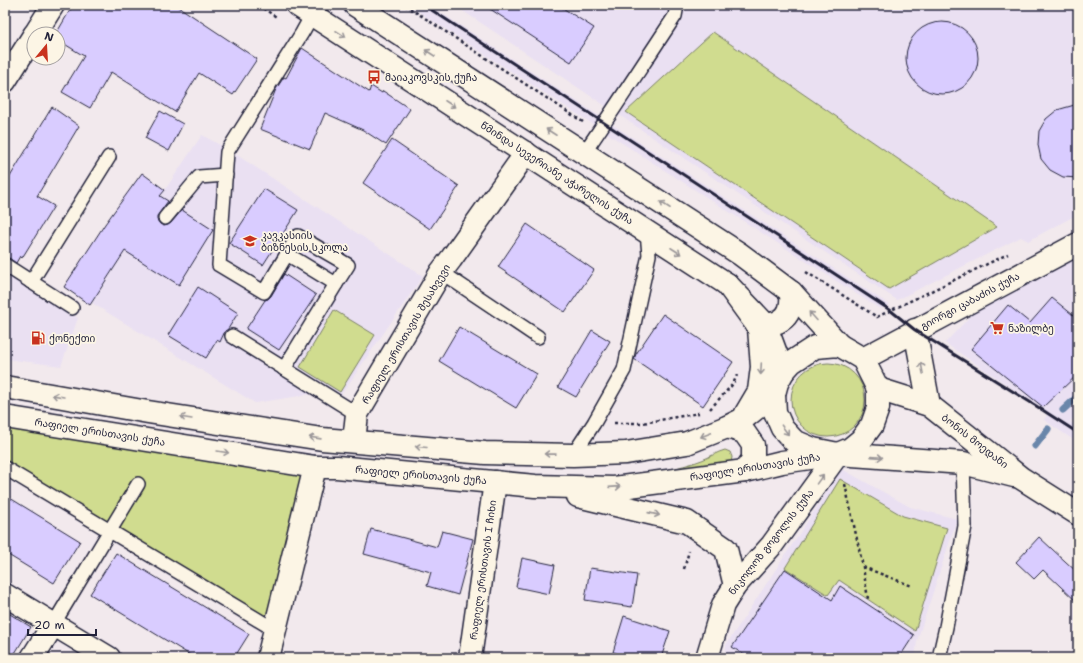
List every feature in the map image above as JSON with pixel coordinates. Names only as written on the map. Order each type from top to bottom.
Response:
[{"type":"main road","points":[[39,26],[53,5]]},
{"type":"main road","points":[[354,5],[740,254],[791,292],[839,345],[863,359],[878,389],[878,408],[872,425],[860,440],[850,449],[838,454]]},
{"type":"main road","name":"წმინდა სევერიანე აჭარელის ქუჩა","points":[[304,18],[526,153],[727,284],[765,324],[783,372]]},
{"type":"main road","points":[[5,81],[26,47]]},
{"type":"main road","name":"რაფიელ ერისთავის შესახვევი","points":[[354,441],[357,414],[441,272],[452,259],[526,153]]},
{"type":"main road","name":"გიორგი ცაბაძის ქუჩა","points":[[863,359],[1078,244]]},
{"type":"main road","points":[[727,284],[759,328],[762,367],[759,391],[735,423]]},
{"type":"main road","points":[[765,324],[777,323],[787,315],[792,304],[791,292]]},
{"type":"main road","points":[[915,330],[929,405]]},
{"type":"main road","points":[[839,345],[815,347],[792,362],[777,382],[774,394],[775,412],[782,428],[794,441],[812,449],[838,454],[963,463],[1021,478],[1078,514]]},
{"type":"main road","points":[[5,387],[148,412],[322,439],[485,453],[573,455],[626,453],[687,443],[735,423],[774,394]]},
{"type":"main road","name":"ბონის მოედანი","points":[[878,389],[929,405],[1021,478]]},
{"type":"main road","name":"რაფიელ ერისთავის ქუჩა","points":[[5,417],[316,467],[338,467],[534,486],[614,488],[745,471],[782,462],[838,454]]},
{"type":"main road","points":[[735,423],[744,432],[753,445],[753,459],[745,471]]},
{"type":"main road","name":"ნიკოლოზ გოგოლის ქუჩა","points":[[707,658],[723,605],[735,586],[772,545],[838,454]]},
{"type":"main road","points":[[268,658],[316,467]]},
{"type":"main road","name":"რაფიელ ერისთავის I ჩიხი","points":[[470,658],[495,482]]},
{"type":"main road","points":[[534,486],[687,522],[726,549],[735,586]]},
{"type":"main road","points":[[5,595],[109,658]]},
{"type":"main road","points":[[32,658],[53,624]]},
{"type":"lane","points":[[584,152],[675,16],[677,5]]},
{"type":"lane","points":[[284,369],[348,265],[298,236],[264,292],[219,265],[227,152],[304,18]]},
{"type":"lane","points":[[31,282],[109,157]]},
{"type":"lane","points":[[165,218],[199,176],[226,175]]},
{"type":"lane","points":[[573,455],[594,423],[624,370],[649,255],[647,232]]},
{"type":"lane","points":[[287,254],[336,284]]},
{"type":"lane","points":[[5,264],[72,308]]},
{"type":"lane","points":[[441,272],[538,337]]},
{"type":"lane","points":[[232,336],[357,414]]},
{"type":"lane","points":[[939,658],[965,526],[963,463]]},
{"type":"lane","points":[[5,468],[275,630]]},
{"type":"lane","points":[[53,624],[138,484]]},
{"type":"path","points":[[258,5],[304,18]]},
{"type":"path","points":[[404,5],[598,132]]},
{"type":"path","points":[[804,271],[877,317],[1008,253]]},
{"type":"path","points":[[708,411],[733,384],[739,371]]},
{"type":"path","points":[[594,423],[643,422],[702,412]]},
{"type":"path","points":[[838,454],[863,567],[868,599]]},
{"type":"path","points":[[863,567],[912,586]]},
{"type":"shaded area","points":[[408,5],[429,5],[890,305],[880,309]]},
{"type":"shaded area","points":[[454,5],[1078,5],[1078,214],[1028,241],[1021,237],[897,300]]},
{"type":"shaded area","name":"კავკასიის ბიზნესის სკოლა","points":[[202,135],[229,150],[423,276],[341,395],[312,394],[255,403],[92,303],[154,206]]},
{"type":"shaded area","points":[[1074,258],[1078,262],[1078,412],[1070,422],[1078,427],[1078,443],[1044,420],[1048,413],[945,343],[975,311]]},
{"type":"shaded area","name":"ქონექთი","points":[[5,272],[78,318],[61,366],[5,359]]},
{"type":"shaded area","points":[[842,469],[910,507],[957,519],[917,641],[915,658],[725,658],[726,645]]},
{"type":"green space","points":[[713,32],[997,227],[889,289],[626,112]]},
{"type":"green space","points":[[334,310],[375,335],[340,392],[300,367]]},
{"type":"green space","points":[[828,363],[849,369],[859,379],[865,400],[859,421],[849,431],[828,437],[807,431],[797,421],[791,400],[797,379],[807,369]]},
{"type":"green space","points":[[5,417],[315,467],[275,630],[5,468]]},
{"type":"green space","points":[[725,450],[730,452],[732,457],[731,464],[665,471],[697,462]]},
{"type":"green space","points":[[840,479],[903,516],[947,528],[915,631],[839,580],[828,595],[785,568]]},
{"type":"building","points":[[73,5],[176,5],[257,59],[233,95],[199,73],[175,112],[111,72],[90,108],[62,92],[84,56],[66,45],[66,26],[61,26]]},
{"type":"building","points":[[484,5],[558,5],[594,28],[571,62]]},
{"type":"building","points":[[942,22],[962,28],[972,38],[978,58],[972,78],[962,88],[942,94],[922,88],[912,78],[906,58],[912,38],[922,28]]},
{"type":"building","points":[[302,48],[369,92],[371,86],[382,93],[383,91],[410,109],[386,145],[363,130],[325,113],[310,149],[260,129],[276,89],[284,77],[286,78]]},
{"type":"building","points":[[1078,104],[1078,178],[1063,177],[1050,170],[1041,159],[1038,145],[1039,131],[1046,119],[1057,110]]},
{"type":"building","points":[[52,107],[79,126],[37,196],[54,206],[22,258],[20,256],[16,263],[5,257],[5,185]]},
{"type":"building","points":[[160,111],[183,124],[169,151],[145,138]]},
{"type":"building","points":[[392,140],[459,186],[430,229],[363,183]]},
{"type":"building","points":[[142,173],[165,190],[160,196],[168,201],[157,216],[157,220],[160,224],[164,226],[168,225],[182,210],[213,230],[179,285],[125,251],[90,305],[64,287],[105,224]]},
{"type":"building","points":[[264,189],[298,210],[263,265],[229,243]]},
{"type":"building","points":[[527,224],[594,270],[565,312],[498,267]]},
{"type":"building","points":[[284,274],[316,295],[279,350],[246,329],[265,300],[271,296]]},
{"type":"building","points":[[198,287],[238,313],[228,329],[225,331],[220,342],[217,340],[206,358],[168,335]]},
{"type":"building","points":[[1052,298],[1078,319],[1078,374],[1043,407],[971,349],[1008,305],[1030,323]]},
{"type":"building","points":[[663,314],[733,362],[703,406],[634,359]]},
{"type":"building","points":[[459,327],[537,374],[516,408],[439,361]]},
{"type":"building","points":[[592,330],[610,341],[576,397],[558,387]]},
{"type":"building","points":[[5,495],[80,541],[54,583],[5,553]]},
{"type":"building","points":[[371,529],[437,547],[442,531],[473,539],[458,595],[427,586],[431,572],[364,554]]},
{"type":"building","points":[[1039,537],[1078,573],[1078,603],[1043,570],[1034,579],[1016,562]]},
{"type":"building","points":[[116,553],[249,634],[234,658],[195,658],[90,594]]},
{"type":"building","points":[[522,558],[555,565],[549,594],[516,587]]},
{"type":"building","points":[[590,568],[637,575],[632,607],[585,600]]},
{"type":"building","points":[[785,569],[832,600],[840,586],[914,635],[899,658],[749,658],[732,647]]},
{"type":"building","points":[[5,611],[31,627],[12,658],[5,658]]},
{"type":"building","points":[[624,616],[670,631],[661,658],[631,658],[613,652]]},
{"type":"waterway","points":[[1063,410],[1078,396]]},
{"type":"waterway","points":[[1035,446],[1048,429]]},
{"type":"railway","points":[[424,5],[890,310],[915,330],[1078,433]]},
{"type":"place","name":"მაიაკოვსკის ქუჩა","points":[[374,77]]},
{"type":"place","name":"კავკასიის ბიზნესის სკოლა","points":[[250,241]]},
{"type":"place","name":"ნაზილბე","points":[[997,328]]},
{"type":"place","name":"ქონექთი","points":[[38,338]]}]
